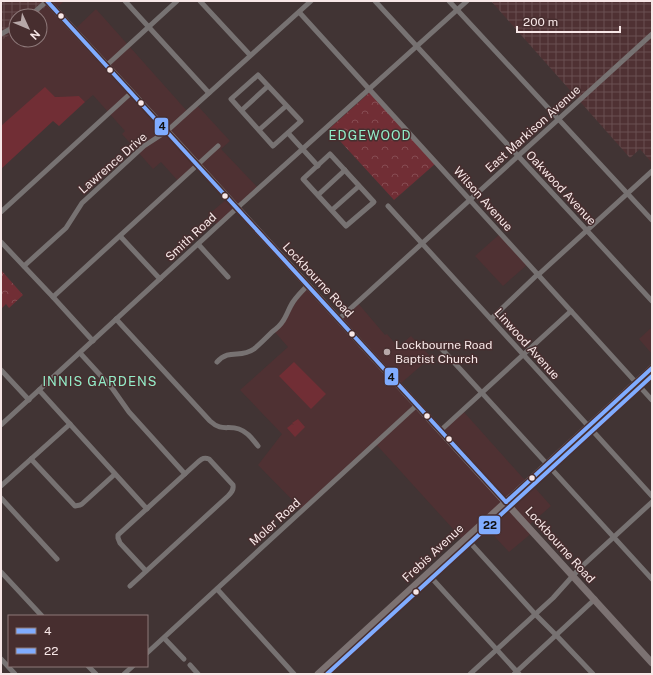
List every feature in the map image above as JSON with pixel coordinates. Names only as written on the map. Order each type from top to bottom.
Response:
[{"type":"main road","name":"Lockbourne Road","points":[[47,1],[651,660]]},
{"type":"main road","name":"Frebis Avenue","points":[[318,674],[652,368]]},
{"type":"street","points":[[39,8],[47,1]]},
{"type":"street","points":[[125,1],[209,93]]},
{"type":"street","points":[[107,65],[177,1]]},
{"type":"street","points":[[200,1],[250,56]]},
{"type":"street","name":"Lawrence Drive","points":[[24,266],[66,228],[82,203],[144,146],[167,131],[311,1]]},
{"type":"street","name":"Oakwood Avenue","points":[[375,1],[652,301]]},
{"type":"street","points":[[450,1],[652,220]]},
{"type":"street","name":"Smith Road","points":[[1,425],[237,208],[467,1]]},
{"type":"street","name":"Wilson Avenue","points":[[299,12],[652,400]]},
{"type":"street","name":"East Markison Avenue","points":[[339,319],[652,34]]},
{"type":"street","points":[[258,75],[268,86],[300,121],[274,146],[231,99],[258,75]]},
{"type":"street","points":[[242,110],[268,86]]},
{"type":"street","points":[[1,212],[132,92]]},
{"type":"street","points":[[259,130],[286,106]]},
{"type":"street","points":[[288,133],[318,166]]},
{"type":"street","points":[[53,297],[218,146]]},
{"type":"street","points":[[330,154],[374,202],[346,226],[303,179],[318,166],[330,154]]},
{"type":"street","points":[[318,195],[345,170]]},
{"type":"street","points":[[490,319],[652,171]]},
{"type":"street","points":[[332,210],[359,186]]},
{"type":"street","name":"Linwood Avenue","points":[[388,206],[652,496]]},
{"type":"street","points":[[120,236],[160,279]]},
{"type":"street","points":[[1,242],[92,341]]},
{"type":"street","points":[[198,244],[228,277]]},
{"type":"street","points":[[217,362],[226,355],[246,354],[254,349],[280,325],[296,298],[308,285]]},
{"type":"street","points":[[440,430],[571,311]]},
{"type":"street","points":[[116,319],[214,425],[240,430],[248,435],[258,446]]},
{"type":"street","points":[[440,347],[652,578]]},
{"type":"street","points":[[80,353],[112,388],[129,412],[185,474]]},
{"type":"street","points":[[1,370],[28,400]]},
{"type":"street","points":[[39,390],[147,509]]},
{"type":"street","name":"Moler Road","points":[[148,652],[417,405]]},
{"type":"street","points":[[1,486],[70,424]]},
{"type":"street","points":[[130,586],[233,490],[233,485],[212,462],[205,458],[185,474],[118,535],[120,543],[146,571]]},
{"type":"street","points":[[31,459],[73,504],[77,506],[82,504],[115,474]]},
{"type":"street","points":[[1,498],[57,559]]},
{"type":"street","points":[[470,674],[556,594],[573,575],[652,502]]},
{"type":"street","points":[[466,538],[534,614],[556,635],[592,674]]},
{"type":"street","points":[[1,572],[41,615]]},
{"type":"street","points":[[428,574],[517,673],[595,600]]},
{"type":"street","points":[[217,589],[294,674]]},
{"type":"street","points":[[164,638],[184,658]]},
{"type":"street","points":[[1,659],[8,666]]},
{"type":"street","points":[[190,665],[198,674]]},
{"type":"street","points":[[124,674],[132,667]]},
{"type":"shaded area","points":[[1,1],[52,1],[44,8],[8,8],[8,36],[1,41]]},
{"type":"shaded area","points":[[52,1],[64,1],[55,10],[74,30],[96,9],[187,111],[196,104],[230,141],[221,149],[259,189],[218,226],[208,215],[228,198],[198,165],[179,182],[161,162],[153,169],[122,134],[125,131],[93,95],[85,102],[79,96],[54,97],[1,126],[1,41],[8,36],[8,48],[48,48],[48,8],[44,8]]},
{"type":"shaded area","points":[[491,1],[652,1],[652,163],[640,149],[630,158]]},
{"type":"shaded area","points":[[501,233],[528,264],[503,286],[475,256]]},
{"type":"shaded area","points":[[308,285],[338,318],[357,302],[385,335],[387,334],[398,347],[411,336],[431,357],[399,385],[440,430],[463,411],[523,478],[529,481],[551,506],[528,526],[533,532],[509,552],[483,524],[464,541],[374,442],[302,510],[258,465],[282,434],[240,390],[288,347],[274,331],[298,295]]},
{"type":"shaded area","points":[[652,327],[652,354],[639,339]]},
{"type":"green space","points":[[45,87],[55,97],[79,96],[85,102],[59,126],[53,121],[1,169],[1,126]]},
{"type":"green space","points":[[370,92],[435,164],[394,200],[329,129]]},
{"type":"green space","points":[[1,270],[23,295],[9,308],[6,304],[1,309]]},
{"type":"green space","points":[[294,362],[326,394],[311,409],[279,376]]},
{"type":"green space","points":[[298,419],[305,427],[295,437],[287,428],[292,424],[294,425],[292,423]]},
{"type":"transit line","name":"4","points":[[47,1],[506,502]]},
{"type":"transit line","name":"4","points":[[506,502],[652,368]]},
{"type":"transit line","name":"22","points":[[327,674],[652,376]]},
{"type":"place","name":"Lockbourne Road Baptist Church","points":[[387,352]]},
{"type":"district","name":"EDGEWOOD","points":[[370,135]]},
{"type":"district","name":"INNIS GARDENS","points":[[100,381]]}]
